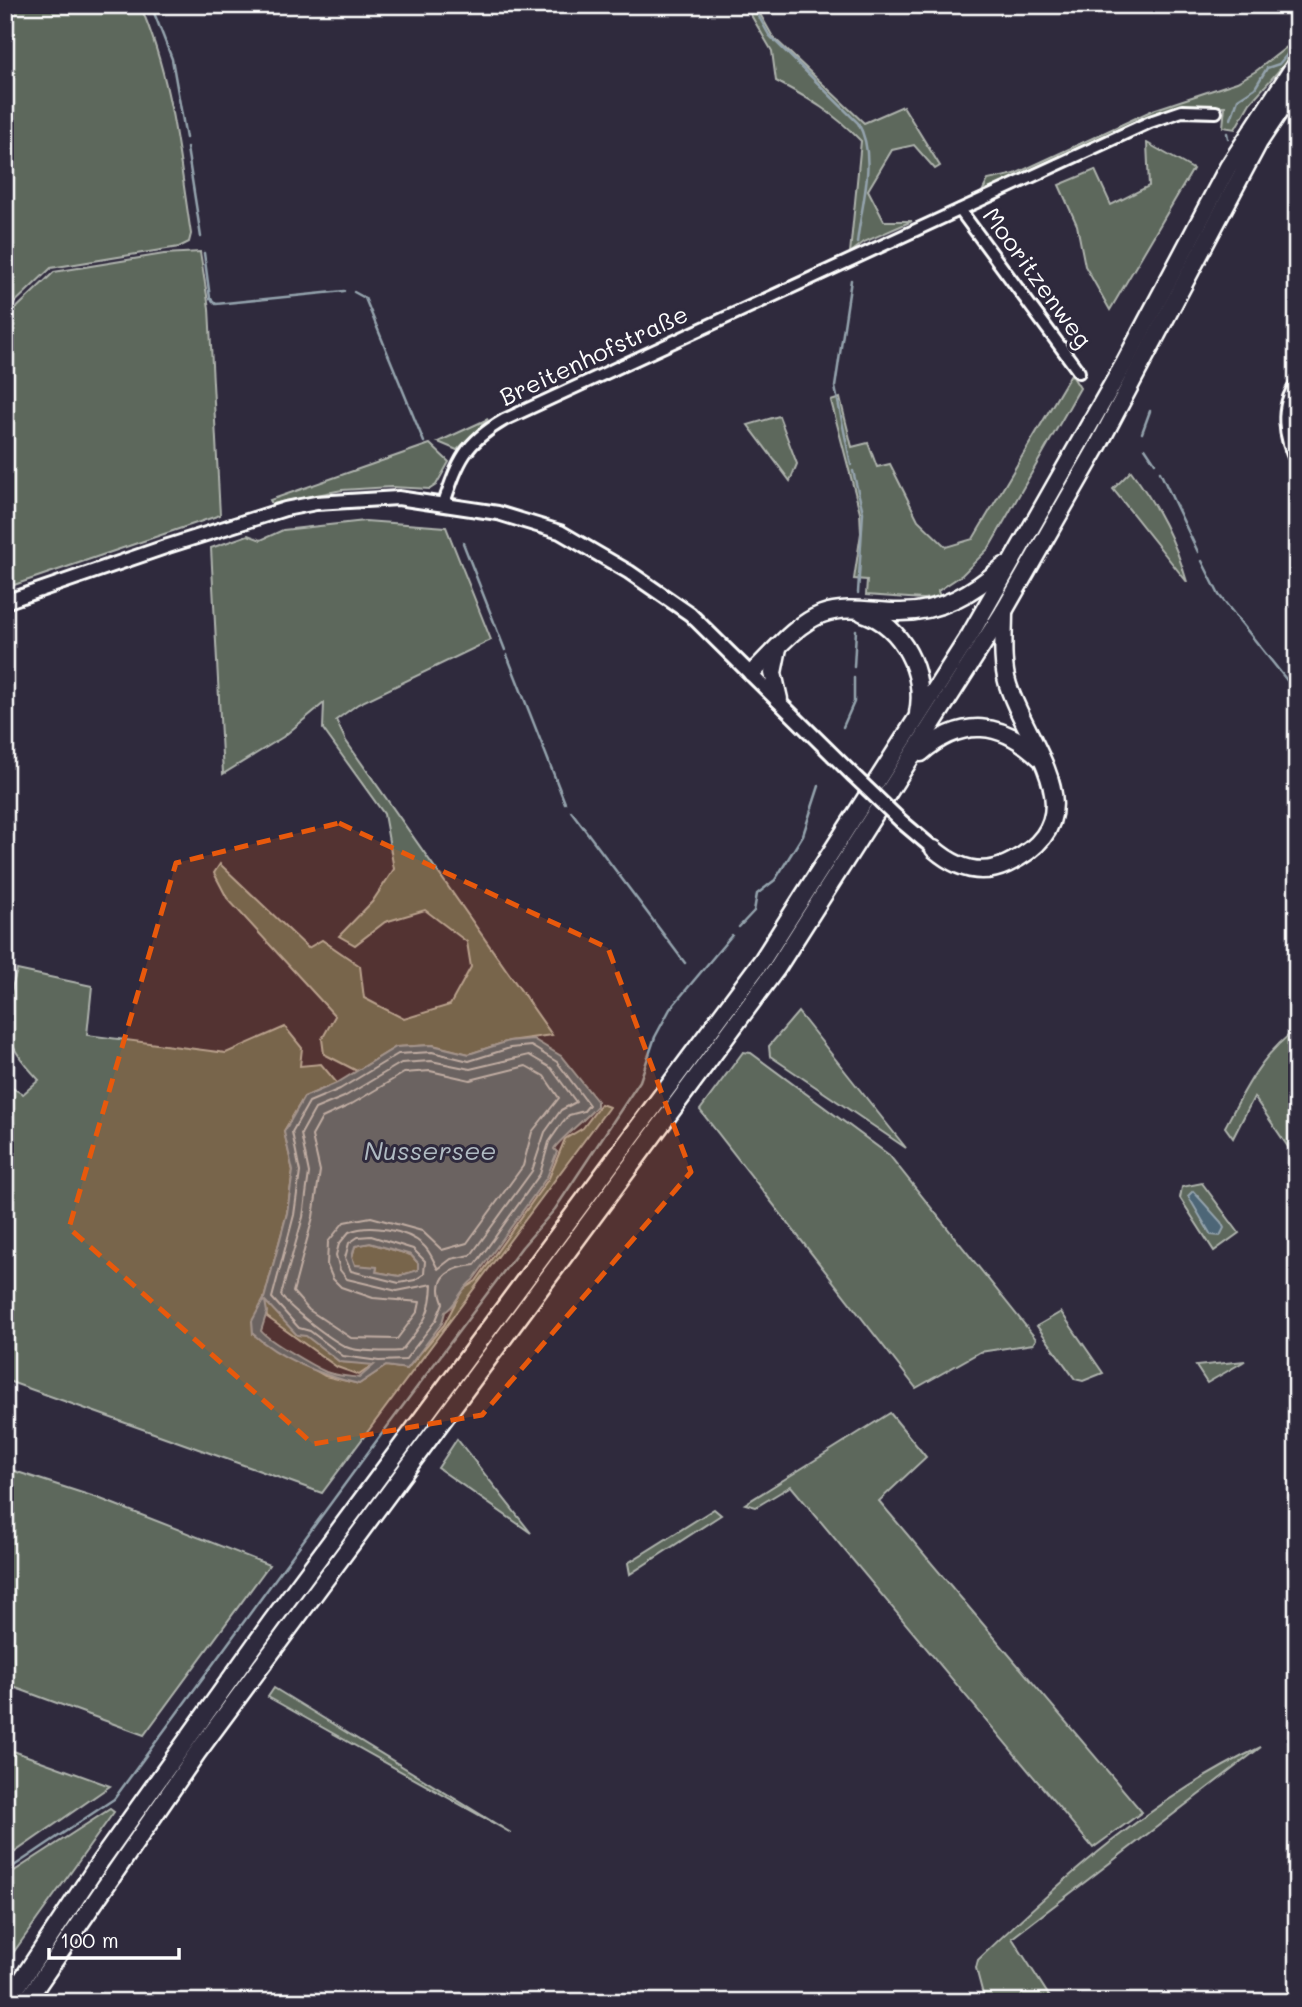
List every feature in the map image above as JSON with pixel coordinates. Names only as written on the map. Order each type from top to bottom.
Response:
[{"type":"highway","points":[[7,2002],[99,1863],[271,1622],[763,959],[917,719],[1017,555],[1118,376],[1228,167],[1297,62]]},
{"type":"highway","points":[[26,2002],[197,1753],[777,968],[1004,611],[1098,446],[1259,142],[1297,85]]},
{"type":"highway","points":[[752,673],[808,621],[824,613],[854,610],[901,613],[929,609],[961,598],[986,582],[1017,555]]},
{"type":"highway","points":[[854,610],[871,615],[893,632],[912,658],[919,682],[917,719]]},
{"type":"highway","points":[[934,849],[957,865],[983,870],[999,868],[1030,849],[1044,834],[1053,815],[1055,793],[1047,765],[1014,704],[1007,681],[1004,611]]},
{"type":"highway","points":[[778,648],[773,673],[779,698]]},
{"type":"highway","points":[[903,773],[942,736],[983,727],[1010,735],[1047,765]]},
{"type":"main road","points":[[5,602],[285,509],[350,499],[398,498],[498,513],[561,532],[629,572],[690,614],[779,698],[853,775],[934,849]]},
{"type":"street","name":"Breitenhofstraße","points":[[443,503],[459,459],[486,430],[1158,119],[1182,111],[1216,113]]},
{"type":"street","name":"Mooritzenweg","points":[[960,210],[1079,372]]},
{"type":"street","points":[[1297,383],[1286,406],[1285,425],[1297,463]]},
{"type":"highlighted area","points":[[339,823],[608,948],[691,1172],[482,1415],[313,1444],[69,1228],[176,863]]},
{"type":"green space","points":[[5,5],[140,5],[167,89],[191,234],[189,242],[179,247],[51,268],[5,312]]},
{"type":"green space","points":[[745,5],[755,5],[773,37],[864,123],[903,106],[940,166],[935,169],[914,145],[892,150],[868,190],[884,221],[912,221],[864,242],[850,253],[861,141],[821,107],[776,81],[772,51]]},
{"type":"green space","points":[[1297,39],[1297,50],[1250,103],[1235,129],[1223,127],[1225,106],[1181,106],[980,196],[988,180],[1015,174],[1153,110],[1237,82],[1256,71]]},
{"type":"green space","points":[[1147,143],[1193,169],[1110,310],[1085,266],[1077,225],[1059,185],[1095,170],[1111,205],[1149,186]]},
{"type":"green space","points":[[200,252],[209,308],[220,515],[5,588],[5,319],[54,272],[164,254]]},
{"type":"green space","points":[[1071,374],[1080,388],[989,548],[962,575],[938,591],[940,597],[923,599],[866,595],[867,580],[854,579],[861,533],[860,512],[831,401],[840,398],[852,447],[868,443],[877,467],[890,464],[918,520],[946,547],[973,539]]},
{"type":"green space","points":[[779,416],[797,464],[790,481],[748,425]]},
{"type":"green space","points":[[488,419],[457,450],[438,442]]},
{"type":"green space","points":[[430,444],[449,462],[436,485],[430,489],[391,487],[342,490],[272,504],[270,500]]},
{"type":"green space","points":[[1131,471],[1165,524],[1187,582],[1113,489]]},
{"type":"green space","points":[[365,521],[446,527],[491,640],[358,704],[336,720],[346,741],[552,1035],[509,1041],[469,1054],[433,1045],[396,1047],[357,1071],[324,1054],[322,1039],[335,1016],[227,898],[214,873],[220,864],[308,948],[322,940],[360,966],[364,998],[404,1019],[450,1005],[471,967],[467,942],[425,910],[385,922],[355,945],[339,936],[372,902],[394,869],[384,814],[323,729],[324,703],[283,737],[223,774],[211,548],[248,535],[261,540],[283,530]]},
{"type":"green space","points":[[17,970],[92,986],[87,1035],[226,1053],[285,1027],[302,1048],[300,1066],[321,1064],[337,1083],[304,1097],[284,1131],[293,1171],[287,1213],[264,1299],[340,1362],[375,1364],[359,1375],[337,1367],[267,1317],[264,1300],[253,1334],[325,1376],[359,1384],[386,1366],[407,1369],[444,1325],[462,1290],[476,1281],[549,1178],[565,1139],[583,1128],[601,1104],[609,1107],[322,1493],[5,1380],[5,1084],[23,1094],[39,1080],[17,1053],[7,1030],[8,1004]]},
{"type":"green space","points":[[798,1012],[906,1148],[770,1056],[769,1046]]},
{"type":"green space","points":[[1297,1029],[1297,1160],[1254,1097],[1233,1138],[1225,1127],[1264,1061]]},
{"type":"green space","points":[[743,1052],[751,1053],[889,1155],[1036,1339],[1033,1344],[980,1352],[916,1388],[700,1110]]},
{"type":"green space","points":[[1202,1183],[1239,1233],[1214,1251],[1180,1198],[1182,1187]]},
{"type":"green space","points":[[370,1243],[411,1255],[418,1263],[418,1270],[399,1276],[376,1272],[377,1268],[355,1265],[352,1257],[355,1246]]},
{"type":"green space","points":[[1061,1312],[1103,1373],[1083,1381],[1075,1379],[1037,1326]]},
{"type":"green space","points":[[1245,1361],[1207,1383],[1196,1366]]},
{"type":"green space","points":[[890,1413],[926,1457],[879,1501],[1142,1812],[1093,1848],[791,1486],[756,1507],[745,1504]]},
{"type":"green space","points":[[457,1439],[531,1533],[438,1468]]},
{"type":"green space","points":[[5,1468],[98,1498],[269,1565],[144,1735],[5,1684]]},
{"type":"green space","points":[[714,1509],[721,1515],[630,1574],[628,1563]]},
{"type":"green space","points":[[274,1688],[511,1833],[268,1697]]},
{"type":"green space","points":[[1261,1747],[1012,1938],[1053,2002],[985,2002],[976,1968],[978,1960],[1010,1929],[1077,1870],[1147,1815],[1222,1767]]},
{"type":"green space","points":[[5,1748],[110,1786],[5,1859]]},
{"type":"green space","points":[[110,1809],[114,1812],[8,1960],[5,1957],[5,1877]]},
{"type":"water","name":"Nussersee","points":[[533,1039],[561,1056],[597,1101],[597,1106],[556,1146],[554,1149],[557,1152],[547,1177],[473,1280],[445,1312],[442,1323],[407,1369],[386,1366],[359,1384],[303,1366],[277,1352],[253,1334],[252,1321],[264,1299],[287,1213],[293,1171],[284,1132],[304,1097],[337,1083],[396,1047],[432,1045],[469,1054],[509,1041]],"holes":[[[370,1243],[411,1255],[418,1263],[418,1270],[399,1276],[376,1272],[377,1267],[355,1265],[352,1257],[355,1246]],[[265,1301],[297,1335],[306,1336],[340,1362],[374,1365],[359,1378],[330,1373],[302,1359],[261,1331],[267,1312]]]},
{"type":"water","points":[[1193,1191],[1221,1222],[1224,1228],[1220,1236],[1211,1235],[1188,1196]]},
{"type":"waterway","points":[[151,5],[172,59],[186,138]]},
{"type":"waterway","points":[[753,6],[769,35],[858,123],[864,136],[868,166],[857,243]]},
{"type":"waterway","points":[[1231,119],[1238,99],[1255,88],[1267,68],[1279,64],[1290,51]]},
{"type":"waterway","points":[[1227,133],[1228,138]]},
{"type":"waterway","points":[[187,148],[201,237]]},
{"type":"waterway","points":[[204,253],[210,298],[216,304],[344,291]]},
{"type":"waterway","points":[[851,280],[835,387],[851,465]]},
{"type":"waterway","points":[[354,292],[365,298],[424,442]]},
{"type":"waterway","points":[[1142,433],[1150,411]]},
{"type":"waterway","points":[[1145,448],[1155,463]]},
{"type":"waterway","points":[[853,471],[863,512],[858,593]]},
{"type":"waterway","points":[[1160,472],[1198,552]]},
{"type":"waterway","points":[[463,543],[505,650]]},
{"type":"waterway","points":[[1202,561],[1219,595],[1297,693]]},
{"type":"waterway","points":[[854,667],[856,630]]},
{"type":"waterway","points":[[507,655],[565,803]]},
{"type":"waterway","points":[[843,727],[854,702],[854,678]]},
{"type":"waterway","points":[[739,927],[754,911],[757,894],[775,880],[803,835],[819,786]]},
{"type":"waterway","points":[[571,811],[685,963]]},
{"type":"waterway","points":[[5,1872],[114,1799],[372,1447],[522,1247],[555,1209],[640,1081],[655,1037],[670,1009],[732,935]]}]
